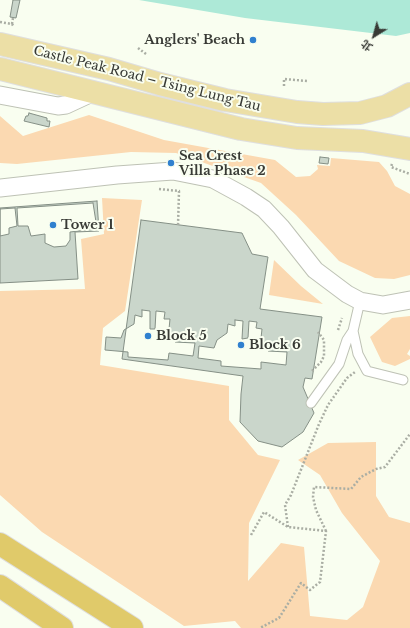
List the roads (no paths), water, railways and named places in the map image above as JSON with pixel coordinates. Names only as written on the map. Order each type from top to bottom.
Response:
[{"type":"highway","points":[[0,544],[132,628]]},
{"type":"highway","points":[[0,586],[62,628]]},
{"type":"main road","name":"Castle Peak Road – Tsing Lung Tau","points":[[0,44],[109,69],[160,84],[225,100],[297,112],[323,114],[360,113],[387,106],[410,94]]},
{"type":"main road","name":"Castle Peak Road – Tsing Lung Tau","points":[[0,68],[241,129],[297,138],[368,142],[410,149]]},
{"type":"street","name":"Castle Peak Road – Tsing Lung Tau","points":[[0,95],[58,106],[66,105],[94,92]]},
{"type":"street","points":[[0,188],[161,171],[173,171],[213,179],[246,197],[264,209],[281,227],[315,270],[336,286],[360,300],[383,305],[410,300]]},
{"type":"lane","points":[[310,403],[340,364],[348,340],[353,331],[360,300]]},
{"type":"lane","points":[[353,331],[358,354],[367,371],[403,380]]},
{"type":"water","points":[[139,0],[410,0],[410,33],[396,36],[245,18]]},
{"type":"place","name":"Anglers' Beach","points":[[253,40]]},
{"type":"place","name":"Sea Crest Villa Phase 2","points":[[171,163]]},
{"type":"place","name":"Tower 1","points":[[53,225]]},
{"type":"place","name":"Block 5","points":[[148,336]]},
{"type":"place","name":"Block 6","points":[[241,345]]}]
